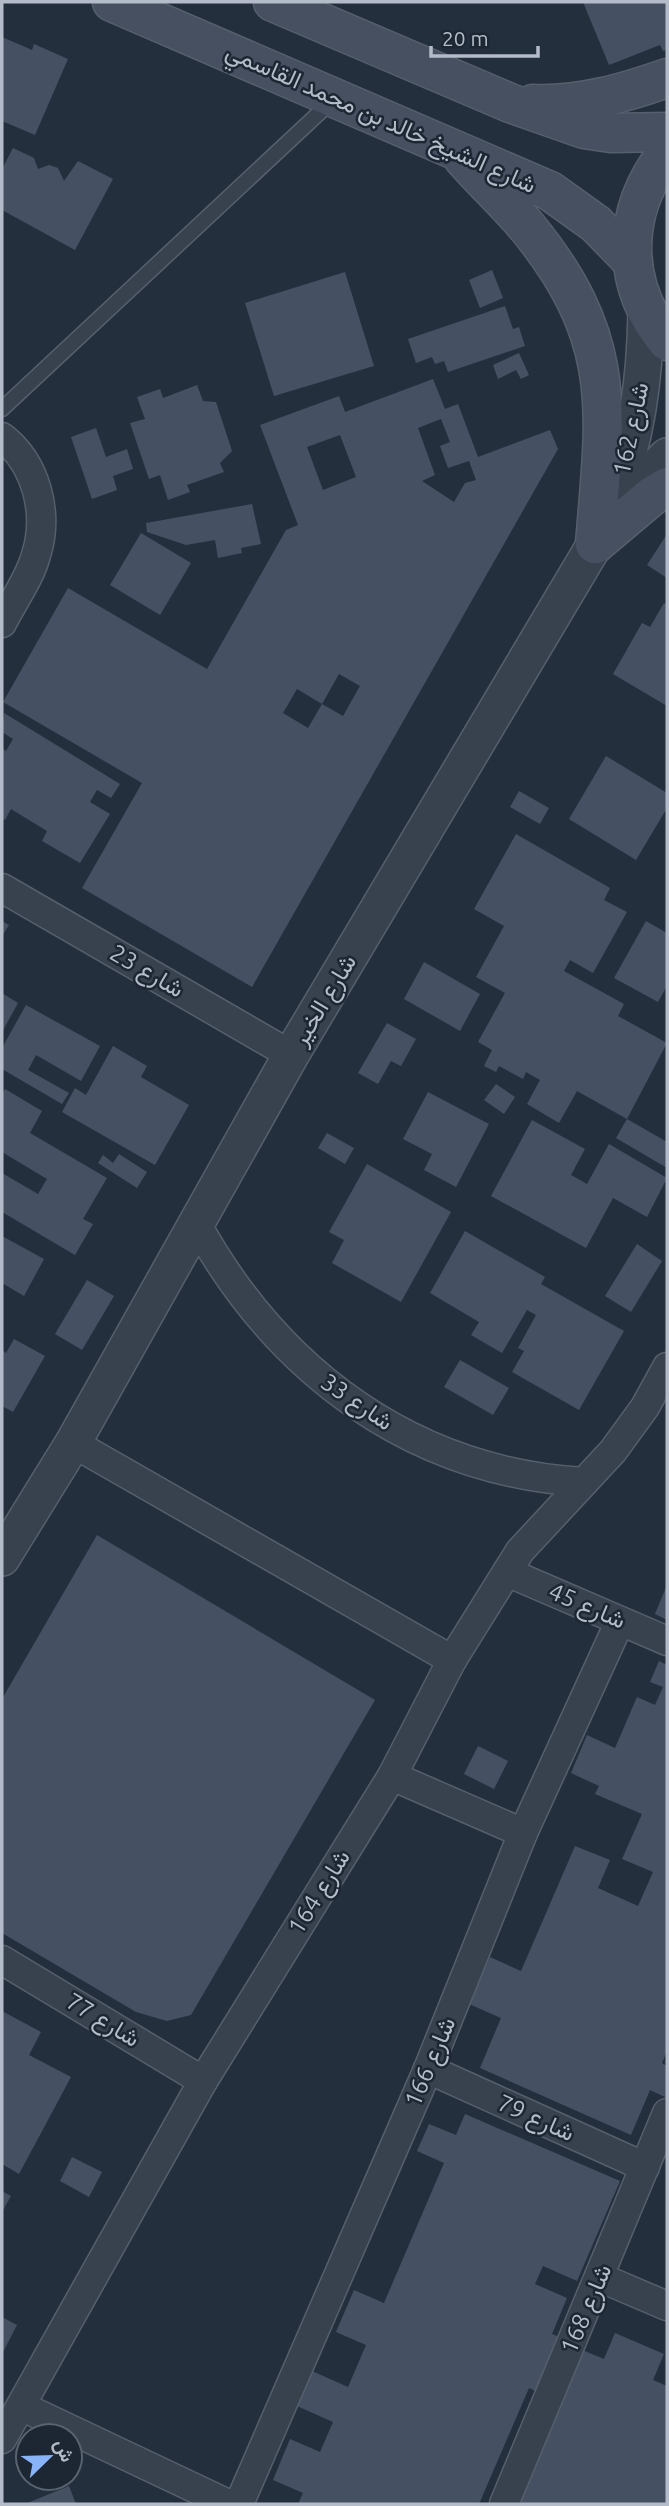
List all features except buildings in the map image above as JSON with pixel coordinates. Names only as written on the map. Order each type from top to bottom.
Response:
[{"type":"main road","name":"شارع الشيخ خالد بن محمد القاسمي","points":[[112,2],[520,177],[567,202],[606,233],[632,261]]},
{"type":"main road","points":[[273,2],[510,103],[583,129],[639,134],[667,132]]},
{"type":"main road","points":[[510,103],[580,102],[614,95],[667,78]]},
{"type":"main road","points":[[459,152],[527,226],[557,266],[587,321],[597,351],[604,409],[595,544]]},
{"type":"main road","points":[[667,153],[640,195],[633,222],[632,261],[634,276],[646,310],[667,341]]},
{"type":"main road","points":[[595,544],[652,496],[667,487]]},
{"type":"street","name":"شارع 162","points":[[595,544],[625,471],[636,430],[642,389],[646,310]]},
{"type":"street","points":[[2,438],[28,468],[39,496],[41,527],[36,557],[2,623]]},
{"type":"street","name":"شارع الخير","points":[[2,1558],[73,1443],[292,1055],[595,544],[646,477],[667,456]]},
{"type":"street","name":"شارع 23","points":[[2,888],[292,1055]]},
{"type":"street","name":"شارع 33","points":[[196,1223],[216,1260],[267,1327],[327,1385],[362,1409],[407,1435],[467,1462],[541,1480],[584,1482]]},
{"type":"street","name":"شارع 164","points":[[2,2439],[203,2081],[392,1776],[452,1660],[520,1551],[613,1451],[637,1418],[667,1367]]},
{"type":"street","points":[[73,1443],[452,1660]]},
{"type":"street","name":"شارع 45","points":[[507,1572],[667,1640]]},
{"type":"street","name":"شارع 166","points":[[239,2504],[428,2069],[523,1833],[620,1621]]},
{"type":"street","points":[[392,1776],[523,1833]]},
{"type":"street","name":"شارع 77","points":[[2,1960],[203,2081]]},
{"type":"street","name":"شارع 79","points":[[428,2069],[655,2158]]},
{"type":"street","name":"شارع 168","points":[[504,2504],[599,2277],[655,2158],[667,2113]]},
{"type":"street","points":[[599,2277],[667,2306]]},
{"type":"street","points":[[21,2406],[228,2504]]},
{"type":"lane","points":[[2,409],[337,97]]}]
